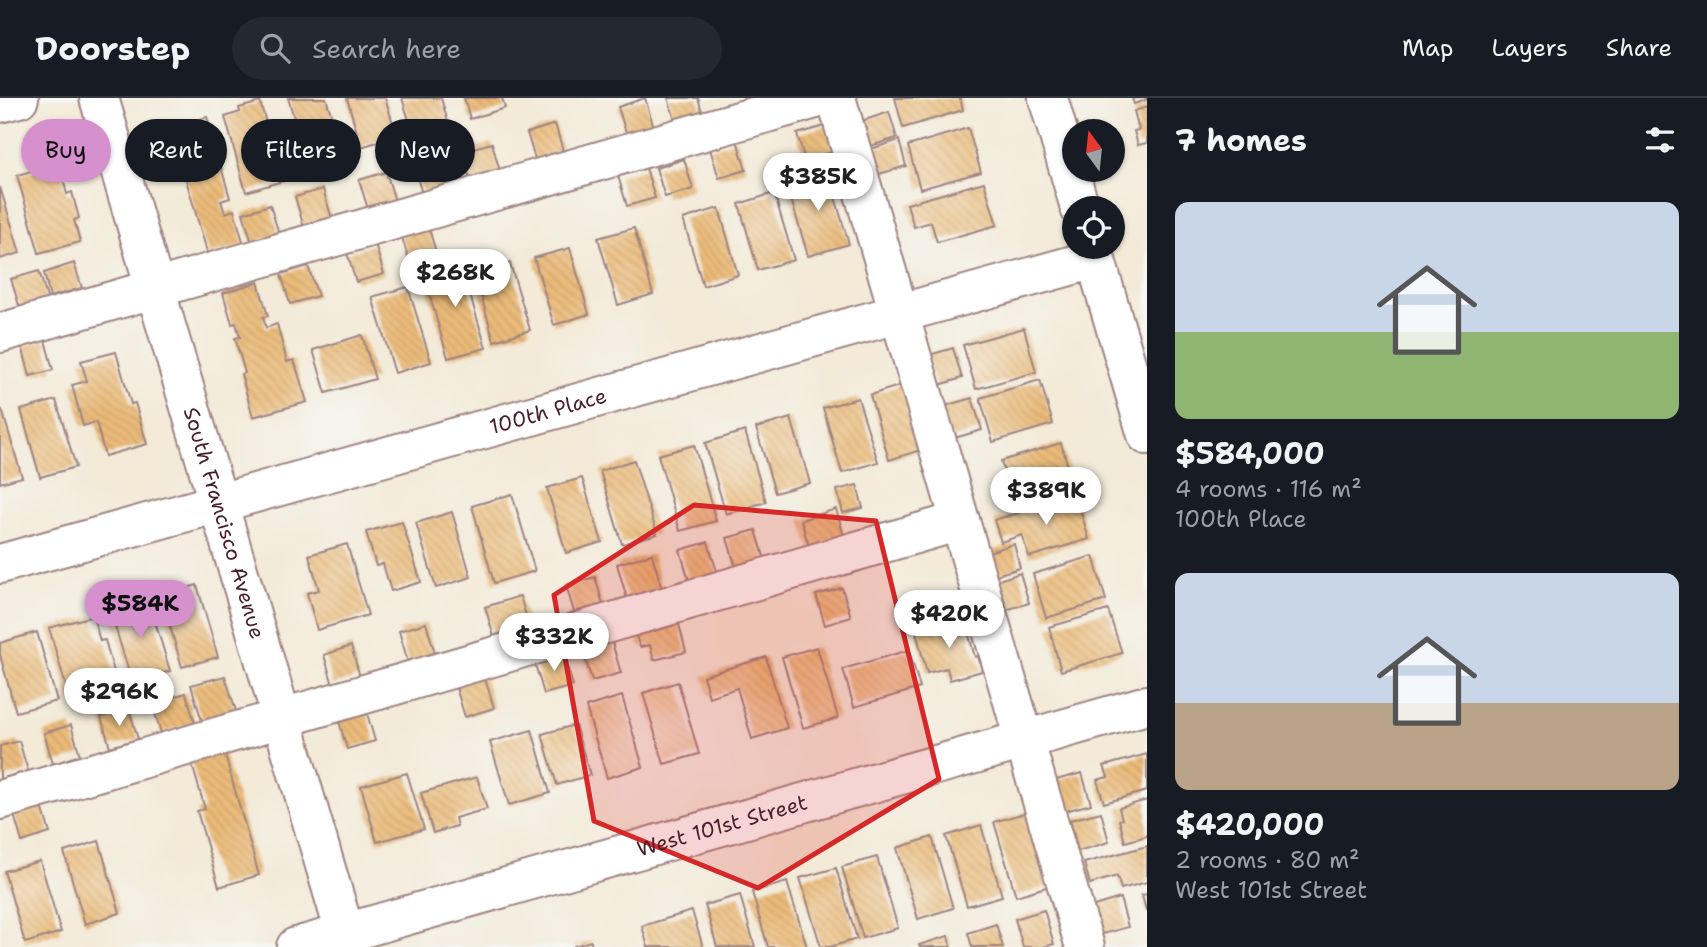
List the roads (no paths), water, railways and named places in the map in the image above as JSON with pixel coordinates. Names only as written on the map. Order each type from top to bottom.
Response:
[{"type":"street","points":[[0,103],[19,98]]},
{"type":"street","name":"South Francisco Avenue","points":[[99,98],[347,940]]},
{"type":"street","points":[[0,333],[819,98]]},
{"type":"street","points":[[836,98],[1085,947]]},
{"type":"street","points":[[1048,98],[1077,196]]},
{"type":"street","name":"100th Place","points":[[0,564],[900,314],[1074,259]]},
{"type":"street","points":[[1095,259],[1147,435]]},
{"type":"street","points":[[0,800],[960,520]]},
{"type":"street","name":"West 101st Street","points":[[296,947],[347,940],[1147,705]]}]
